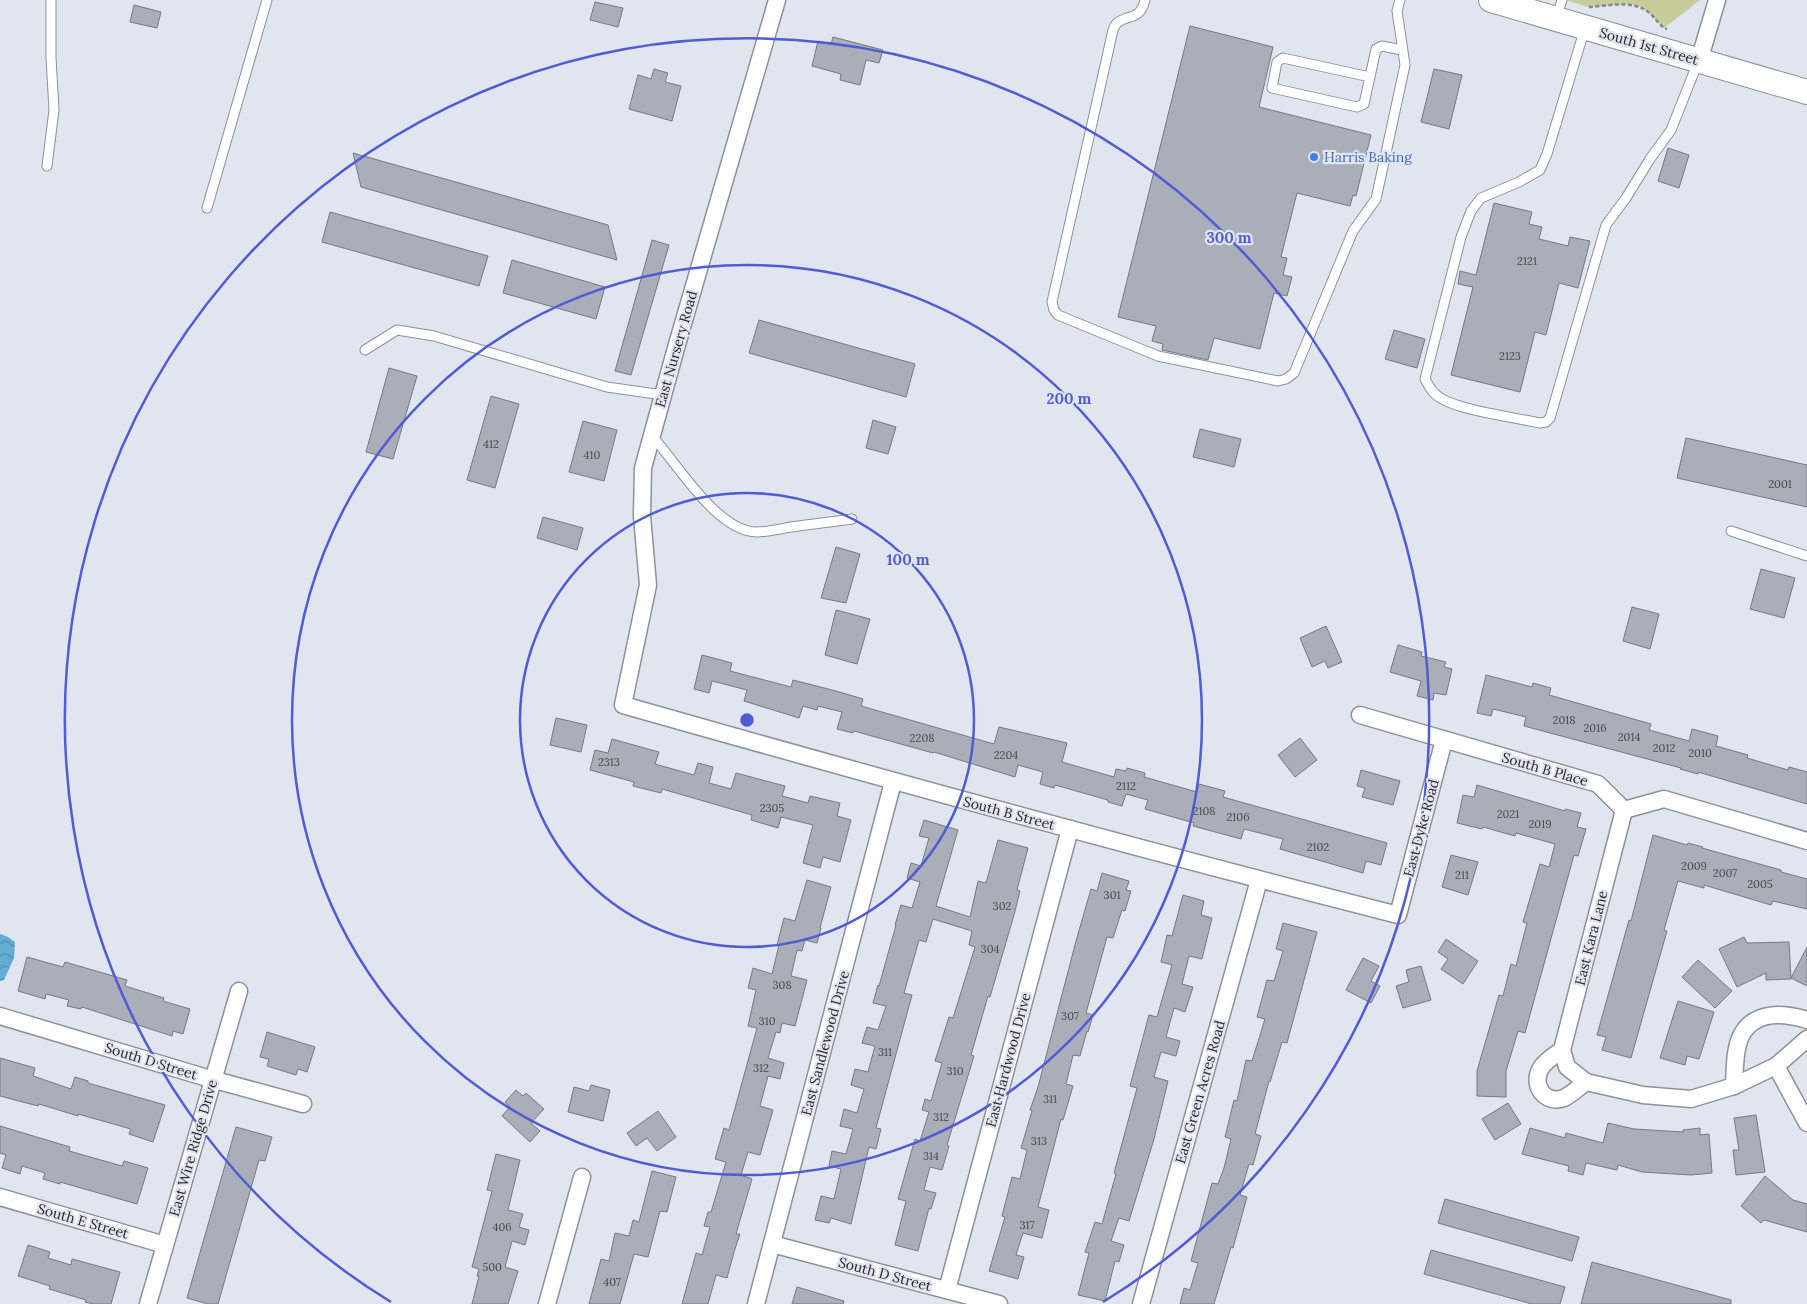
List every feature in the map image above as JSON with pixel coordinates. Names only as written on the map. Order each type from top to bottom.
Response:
[{"type":"main road","name":"South 1st Street","points":[[1491,0],[1559,9],[1587,17],[1699,61],[1807,92]]},
{"type":"street","name":"East Nursery Road","points":[[623,705],[648,585],[642,516],[643,468],[777,0]]},
{"type":"street","points":[[1699,61],[1717,0]]},
{"type":"street","name":"South B Street","points":[[623,705],[893,782],[1259,880],[1398,915]]},
{"type":"street","name":"South B Place","points":[[1360,715],[1598,784],[1624,810]]},
{"type":"street","name":"East Dyke Road","points":[[1398,915],[1444,740]]},
{"type":"street","name":"East Sandlewood Drive","points":[[756,1304],[893,782]]},
{"type":"street","points":[[1624,810],[1664,799],[1807,841]]},
{"type":"street","name":"East Kara Lane","points":[[1562,1050],[1624,810]]},
{"type":"street","name":"East Hardwood Drive","points":[[946,1290],[1070,829]]},
{"type":"street","name":"East Green Acres Road","points":[[1141,1304],[1259,880]]},
{"type":"street","name":"East Wire Ridge Drive","points":[[148,1304],[239,991]]},
{"type":"street","points":[[1734,1086],[1736,1057],[1740,1037],[1746,1028],[1760,1018],[1773,1014],[1790,1014],[1807,1020]]},
{"type":"street","name":"South D Street","points":[[0,1016],[303,1104]]},
{"type":"street","points":[[1586,1082],[1562,1099],[1552,1100],[1543,1095],[1538,1087],[1538,1078],[1542,1068],[1549,1059],[1562,1050],[1567,1067],[1586,1082],[1643,1095],[1691,1099],[1734,1086],[1776,1066],[1807,1039]]},
{"type":"street","points":[[1776,1066],[1807,1123]]},
{"type":"street","points":[[547,1304],[582,1177]]},
{"type":"street","name":"South E Street","points":[[0,1197],[165,1245]]},
{"type":"street","name":"South D Street","points":[[772,1244],[999,1304]]},
{"type":"lane","points":[[48,166],[54,110],[50,0]]},
{"type":"lane","points":[[207,208],[267,0]]},
{"type":"lane","points":[[1144,0],[1143,7],[1138,13],[1117,23],[1113,30],[1052,302],[1054,310],[1058,314],[1158,356],[1278,381],[1286,379],[1294,373],[1353,231],[1376,199],[1405,65],[1397,11],[1400,0]]},
{"type":"lane","points":[[1587,17],[1547,154],[1540,170],[1519,182],[1481,198],[1471,211],[1461,237],[1425,379],[1430,389],[1440,398],[1462,406],[1540,423],[1546,422],[1550,418],[1606,225],[1671,130],[1699,61]]},
{"type":"lane","points":[[1370,76],[1283,58],[1277,62],[1272,88],[1357,107],[1364,104],[1376,49],[1382,46],[1402,50]]},
{"type":"lane","points":[[365,350],[397,330],[434,336],[606,388],[663,395]]},
{"type":"lane","points":[[652,436],[707,503],[726,520],[740,528],[756,532],[852,519]]},
{"type":"lane","points":[[1731,531],[1807,556]]},
{"type":"path","points":[[1587,17],[1627,4],[1639,6],[1647,11],[1664,28]]},
{"type":"green space","points":[[1566,0],[1700,0],[1664,28],[1647,11],[1639,6],[1627,4],[1588,7]]},
{"type":"water","points":[[0,934],[15,942],[14,958],[4,980],[0,981]]},
{"type":"building","points":[[595,2],[623,8],[618,27],[590,20]]},
{"type":"building","points":[[134,5],[161,12],[157,28],[130,22]]},
{"type":"building","points":[[1190,26],[1273,47],[1259,107],[1371,135],[1356,196],[1353,195],[1350,206],[1297,193],[1281,257],[1287,258],[1283,275],[1292,277],[1287,296],[1274,293],[1260,349],[1214,338],[1208,360],[1162,350],[1163,344],[1152,341],[1156,326],[1118,317]]},
{"type":"building","points":[[833,37],[883,50],[879,63],[866,60],[860,85],[840,80],[841,74],[812,66],[818,41],[831,44]]},
{"type":"building","points":[[654,69],[668,73],[665,82],[681,86],[672,121],[629,109],[638,75],[651,79]]},
{"type":"building","points":[[1434,69],[1462,75],[1449,129],[1421,122]]},
{"type":"building","points":[[1668,148],[1689,155],[1679,188],[1658,181]]},
{"type":"building","points":[[353,153],[608,225],[617,260],[361,187]]},
{"type":"building","points":[[1494,203],[1532,212],[1529,224],[1542,227],[1539,239],[1568,246],[1570,237],[1590,241],[1578,288],[1559,283],[1546,335],[1535,332],[1520,392],[1451,375],[1473,287],[1458,284],[1460,271],[1476,275]]},
{"type":"building","points":[[330,212],[488,256],[479,286],[322,242]]},
{"type":"building","points":[[652,240],[669,245],[631,375],[615,371]]},
{"type":"building","points":[[512,260],[605,287],[596,319],[503,293]]},
{"type":"building","points":[[759,320],[915,364],[906,397],[749,353]]},
{"type":"building","points":[[1394,330],[1425,339],[1417,368],[1385,359]]},
{"type":"building","points":[[389,368],[417,376],[393,459],[366,452]]},
{"type":"building","points":[[491,396],[519,404],[495,488],[467,480]]},
{"type":"building","points":[[873,420],[896,427],[888,454],[866,448]]},
{"type":"building","points":[[583,421],[617,430],[604,481],[569,472]]},
{"type":"building","points":[[1200,429],[1241,439],[1234,467],[1193,457]]},
{"type":"building","points":[[1686,438],[1807,465],[1807,507],[1677,478]]},
{"type":"building","points":[[543,517],[583,528],[577,550],[537,538]]},
{"type":"building","points":[[836,547],[860,554],[846,603],[821,598]]},
{"type":"building","points":[[1761,569],[1795,578],[1784,618],[1750,609]]},
{"type":"building","points":[[1632,607],[1659,614],[1650,649],[1623,641]]},
{"type":"building","points":[[836,610],[870,619],[857,664],[825,655]]},
{"type":"building","points":[[1326,626],[1342,662],[1328,668],[1325,661],[1312,667],[1300,638]]},
{"type":"building","points":[[1398,645],[1422,652],[1421,656],[1446,662],[1444,667],[1452,669],[1446,695],[1434,693],[1433,700],[1417,696],[1421,681],[1390,672]]},
{"type":"building","points":[[702,655],[732,663],[730,671],[791,687],[793,680],[836,691],[863,699],[861,706],[994,744],[999,727],[1067,743],[1062,762],[1114,777],[1116,769],[1126,771],[1127,768],[1145,773],[1144,777],[1197,792],[1199,784],[1225,791],[1223,797],[1387,843],[1381,865],[1366,861],[1363,873],[1280,849],[1283,839],[1244,829],[1241,839],[1193,826],[1194,823],[1145,809],[1148,800],[1126,794],[1122,806],[1108,802],[1108,800],[1055,785],[1054,788],[1040,784],[1043,772],[1018,765],[1015,777],[934,752],[854,731],[853,733],[837,729],[842,712],[818,706],[817,710],[803,706],[799,718],[744,701],[747,690],[712,681],[709,693],[694,689]]},
{"type":"building","points":[[1486,675],[1532,687],[1533,683],[1551,688],[1549,695],[1651,724],[1649,730],[1689,741],[1692,729],[1718,736],[1716,746],[1748,755],[1747,758],[1788,770],[1789,767],[1807,772],[1807,804],[1698,772],[1698,774],[1524,726],[1526,717],[1493,709],[1491,716],[1477,713]]},
{"type":"building","points":[[556,718],[587,725],[581,752],[550,745]]},
{"type":"building","points":[[1300,738],[1317,760],[1295,777],[1278,755]]},
{"type":"building","points":[[612,739],[659,752],[655,764],[694,775],[698,763],[713,767],[709,783],[731,789],[736,773],[785,786],[782,796],[808,803],[810,796],[840,803],[837,816],[851,820],[840,862],[823,857],[820,868],[803,863],[813,825],[781,817],[778,828],[751,820],[752,815],[662,789],[661,793],[633,786],[634,782],[590,770],[595,750],[608,753]]},
{"type":"building","points":[[1361,770],[1400,781],[1393,805],[1362,797],[1365,788],[1357,786]]},
{"type":"building","points":[[1477,785],[1565,811],[1565,809],[1581,813],[1577,827],[1586,829],[1578,856],[1574,855],[1525,1033],[1518,1031],[1506,1071],[1506,1097],[1477,1096],[1477,1071],[1499,995],[1503,996],[1511,964],[1516,966],[1527,923],[1523,922],[1540,864],[1549,867],[1555,844],[1516,833],[1515,836],[1483,827],[1482,829],[1457,823],[1463,795],[1474,797]]},
{"type":"building","points":[[924,820],[958,830],[936,906],[970,917],[978,881],[986,883],[998,840],[1028,848],[1017,890],[1020,891],[1014,915],[971,1055],[974,1056],[947,1145],[949,1146],[942,1170],[930,1167],[924,1190],[936,1193],[931,1209],[929,1208],[918,1251],[895,1245],[906,1201],[898,1199],[915,1139],[920,1141],[929,1112],[922,1110],[925,1099],[931,1101],[942,1063],[935,1061],[949,1017],[953,1018],[975,947],[969,945],[972,931],[933,919],[926,942],[919,940],[904,993],[912,995],[876,1128],[881,1129],[876,1149],[869,1147],[851,1224],[831,1218],[829,1223],[815,1220],[821,1196],[834,1199],[841,1169],[829,1166],[832,1151],[846,1154],[853,1129],[840,1126],[844,1109],[857,1113],[864,1089],[851,1085],[855,1069],[868,1072],[875,1046],[862,1043],[867,1027],[878,1030],[886,1006],[873,1003],[901,905],[912,908],[920,882],[907,878],[911,863],[921,866],[929,838],[919,836]]},
{"type":"building","points":[[1653,835],[1687,845],[1688,843],[1703,847],[1807,879],[1807,909],[1773,901],[1771,905],[1704,885],[1704,888],[1678,881],[1664,930],[1667,931],[1631,1058],[1602,1050],[1606,1037],[1597,1035],[1629,920],[1631,921]]},
{"type":"building","points":[[1451,855],[1478,862],[1468,895],[1442,887]]},
{"type":"building","points":[[1102,873],[1129,881],[1126,890],[1131,891],[1125,911],[1122,910],[1113,938],[1107,937],[1086,1013],[1093,1015],[1080,1056],[1073,1055],[1066,1084],[1073,1086],[1063,1120],[1061,1119],[1038,1207],[1049,1210],[1042,1238],[1023,1233],[1016,1255],[1024,1257],[1018,1279],[989,1271],[1005,1217],[1002,1216],[1012,1177],[1020,1179],[1027,1150],[1021,1148],[1076,941],[1091,889],[1097,891]]},
{"type":"building","points":[[807,880],[831,887],[817,943],[805,940],[802,951],[797,950],[791,976],[807,980],[795,1026],[782,1023],[780,1033],[776,1032],[768,1058],[784,1063],[780,1079],[768,1076],[760,1106],[773,1110],[760,1155],[748,1152],[741,1175],[752,1179],[736,1234],[740,1234],[727,1278],[716,1275],[708,1304],[682,1304],[696,1253],[702,1255],[710,1227],[704,1226],[708,1212],[711,1212],[726,1162],[715,1159],[724,1128],[729,1130],[757,1028],[748,1026],[756,990],[748,988],[753,968],[772,974],[784,918],[795,921]]},
{"type":"building","points":[[1183,895],[1204,901],[1201,915],[1212,918],[1202,959],[1189,956],[1182,984],[1193,987],[1185,1012],[1174,1008],[1166,1037],[1180,1041],[1176,1056],[1161,1052],[1154,1077],[1168,1081],[1154,1139],[1129,1221],[1119,1218],[1111,1241],[1124,1245],[1119,1262],[1115,1261],[1105,1301],[1078,1295],[1089,1253],[1085,1252],[1095,1222],[1102,1224],[1116,1174],[1114,1173],[1137,1088],[1130,1086],[1149,1015],[1157,1017],[1172,965],[1161,962],[1167,935],[1172,936]]},
{"type":"building","points":[[1283,923],[1317,932],[1287,1043],[1282,1042],[1255,1134],[1261,1136],[1253,1165],[1249,1164],[1240,1195],[1247,1197],[1233,1248],[1231,1247],[1214,1304],[1180,1304],[1184,1288],[1190,1290],[1198,1263],[1191,1261],[1212,1183],[1218,1184],[1224,1168],[1231,1139],[1225,1137],[1234,1100],[1237,1101],[1246,1060],[1252,1061],[1265,1019],[1257,1017],[1267,980],[1274,981],[1283,951],[1276,949]]},
{"type":"building","points":[[1744,937],[1747,943],[1789,942],[1791,979],[1766,980],[1766,973],[1737,987],[1719,949]]},
{"type":"building","points":[[1446,939],[1478,961],[1463,984],[1441,969],[1448,959],[1438,952]]},
{"type":"building","points":[[1807,947],[1807,986],[1791,978]]},
{"type":"building","points":[[27,957],[63,967],[65,962],[127,980],[125,986],[164,998],[163,1001],[190,1009],[183,1034],[173,1031],[172,1036],[82,1007],[81,1009],[67,1006],[69,1000],[46,994],[45,999],[18,991]]},
{"type":"building","points":[[1363,958],[1379,966],[1371,981],[1380,986],[1371,1003],[1346,990]]},
{"type":"building","points":[[1698,960],[1732,991],[1715,1008],[1682,977]]},
{"type":"building","points":[[1421,966],[1431,1000],[1403,1008],[1396,986],[1409,982],[1406,970]]},
{"type":"building","points":[[1678,1001],[1714,1012],[1699,1059],[1687,1056],[1685,1065],[1660,1058]]},
{"type":"building","points":[[267,1032],[315,1047],[307,1072],[298,1069],[296,1075],[267,1066],[269,1059],[260,1057]]},
{"type":"building","points":[[0,1058],[35,1068],[33,1076],[71,1089],[75,1077],[88,1081],[88,1083],[165,1105],[153,1142],[129,1134],[131,1129],[39,1104],[38,1106],[0,1096]]},
{"type":"building","points":[[591,1085],[610,1090],[603,1121],[568,1112],[574,1087],[589,1091]]},
{"type":"building","points":[[516,1090],[523,1096],[526,1093],[544,1109],[531,1123],[540,1131],[530,1142],[502,1116],[510,1107],[505,1102]]},
{"type":"building","points":[[1508,1103],[1521,1124],[1495,1140],[1482,1119]]},
{"type":"building","points":[[658,1111],[676,1137],[657,1151],[647,1138],[636,1146],[627,1133]]},
{"type":"building","points":[[1756,1115],[1765,1172],[1736,1175],[1733,1150],[1739,1150],[1734,1118]]},
{"type":"building","points":[[1608,1123],[1634,1129],[1683,1132],[1683,1130],[1700,1128],[1700,1135],[1709,1134],[1712,1173],[1691,1175],[1642,1172],[1618,1165],[1617,1170],[1586,1163],[1583,1175],[1568,1171],[1569,1166],[1522,1154],[1530,1128],[1565,1138],[1566,1133],[1603,1143]]},
{"type":"building","points":[[0,1126],[70,1147],[69,1151],[122,1166],[124,1161],[148,1168],[137,1204],[43,1179],[45,1173],[22,1166],[20,1174],[2,1168],[6,1155],[0,1153]]},
{"type":"building","points":[[236,1127],[272,1137],[265,1161],[259,1160],[218,1304],[208,1304],[187,1298]]},
{"type":"building","points":[[496,1154],[520,1160],[508,1210],[523,1214],[519,1227],[529,1230],[525,1245],[512,1241],[505,1267],[518,1271],[508,1304],[472,1304],[479,1269],[472,1267],[492,1191],[487,1190]]},
{"type":"building","points":[[652,1171],[676,1177],[667,1212],[660,1211],[648,1257],[634,1254],[620,1304],[589,1304],[601,1259],[609,1261],[615,1233],[629,1236],[633,1220],[639,1222]]},
{"type":"building","points":[[1765,1176],[1793,1200],[1807,1204],[1807,1232],[1764,1220],[1761,1223],[1741,1206]]},
{"type":"building","points":[[1445,1199],[1579,1237],[1572,1261],[1438,1223]]},
{"type":"building","points":[[28,1245],[50,1252],[48,1258],[71,1265],[72,1259],[120,1272],[111,1304],[85,1302],[86,1300],[49,1289],[50,1286],[18,1276]]},
{"type":"building","points":[[1431,1250],[1565,1287],[1560,1304],[1532,1304],[1424,1274]]},
{"type":"building","points":[[1592,1262],[1731,1300],[1731,1304],[1581,1304]]},
{"type":"building","points":[[797,1287],[844,1301],[843,1304],[792,1304]]},
{"type":"place","name":"Harris Baking","points":[[1314,157]]}]
